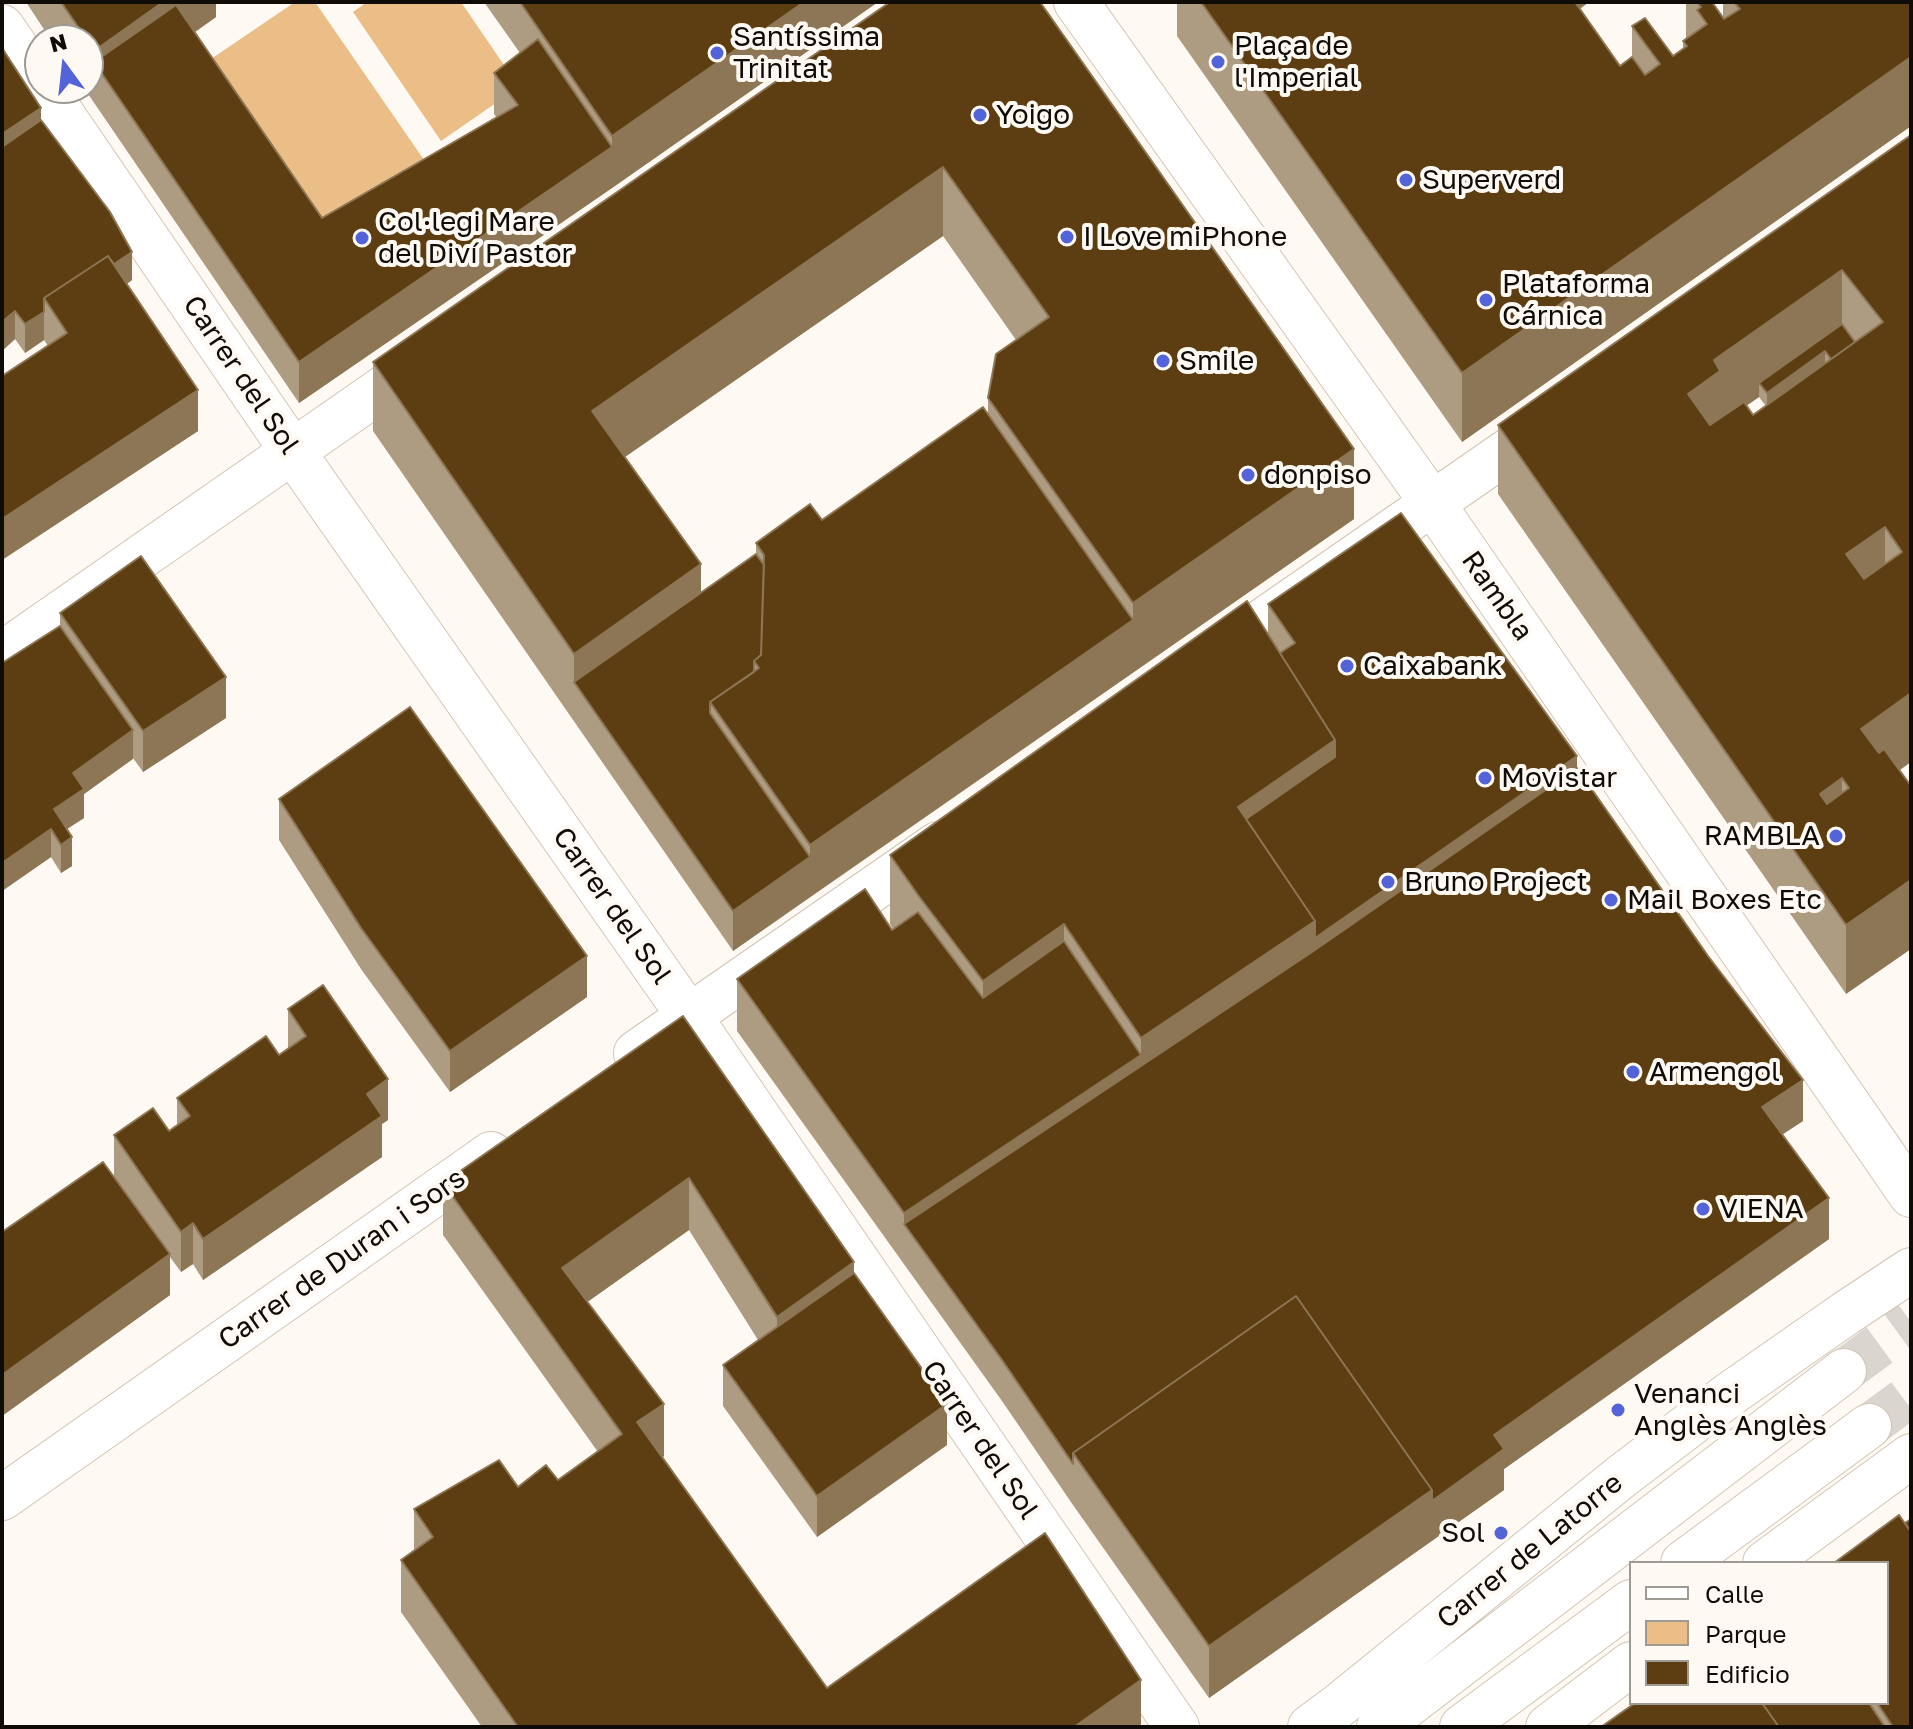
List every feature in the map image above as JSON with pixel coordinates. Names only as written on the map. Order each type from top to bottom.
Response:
[{"type":"street","name":"Rambla","points":[[1076,2],[1433,504],[1911,1195]]},
{"type":"street","points":[[2,27],[24,59]]},
{"type":"street","name":"Carrer del Sol","points":[[55,104],[293,452],[689,1016],[1177,1727]]},
{"type":"street","points":[[2,654],[450,342]]},
{"type":"street","points":[[1185,675],[1575,405]]},
{"type":"street","points":[[598,1079],[976,818]]},
{"type":"street","name":"Carrer de Duran i Sors","points":[[2,1498],[521,1134]]},
{"type":"street","name":"Carrer de Latorre","points":[[1310,1727],[1622,1476],[1730,1394],[1911,1270]]},
{"type":"street","points":[[1379,1727],[1844,1371]]},
{"type":"street","points":[[1686,1561],[1869,1426]]},
{"type":"street","points":[[1768,1561],[1911,1456]]},
{"type":"street","points":[[1462,1727],[1629,1603]]},
{"type":"street","points":[[1548,1727],[1629,1666]]},
{"type":"green space","points":[[295,2],[315,2],[431,170],[333,238],[211,59]]},
{"type":"green space","points":[[367,2],[461,2],[519,87],[441,141],[353,12]]},
{"type":"building","points":[[61,2],[163,2],[104,44],[104,24],[76,24]]},
{"type":"building","points":[[520,2],[804,2],[612,136]]},
{"type":"building","points":[[890,2],[1040,2],[1354,449],[1133,603],[988,398],[996,354],[1049,317],[943,167],[592,411],[701,564],[574,654],[373,362]]},
{"type":"building","points":[[1201,2],[1575,2],[1620,66],[1632,57],[1645,75],[1660,64],[1632,26],[1645,18],[1673,56],[1687,46],[1683,41],[1707,24],[1697,10],[1701,7],[1697,2],[1712,2],[1724,19],[1740,9],[1734,2],[1911,2],[1911,57],[1462,373]]},
{"type":"building","points":[[176,5],[322,218],[518,105],[494,73],[538,39],[612,147],[299,362],[104,77],[104,55]]},
{"type":"building","points":[[2,48],[24,82],[24,104],[38,104],[41,108],[2,134]]},
{"type":"building","points":[[41,120],[110,212],[132,252],[114,264],[108,256],[44,298],[44,312],[25,324],[15,311],[2,322],[2,147]]},
{"type":"building","points":[[1911,135],[1911,693],[1861,729],[1879,753],[1884,749],[1911,786],[1911,880],[1846,925],[1498,425]],"holes":[[[1842,270],[1883,322],[1753,415],[1744,402],[1710,425],[1688,394],[1720,371],[1714,360]],[[1885,527],[1902,552],[1864,579],[1846,554]],[[1842,778],[1849,788],[1827,804],[1820,794]]]},
{"type":"building","points":[[108,256],[198,390],[2,519],[2,376],[67,333],[44,298]]},
{"type":"building","points":[[1842,324],[1855,342],[1831,359],[1825,351],[1767,393],[1759,383]]},
{"type":"building","points":[[983,407],[1133,620],[810,845],[710,702],[759,668],[754,661],[761,655],[764,555],[756,543],[810,504],[822,520]]},
{"type":"building","points":[[1401,513],[1577,756],[1315,938],[1315,921],[1246,819],[1335,757],[1335,740],[1280,653],[1295,643],[1268,604]]},
{"type":"building","points":[[756,554],[764,565],[761,655],[754,661],[754,672],[710,702],[710,713],[810,857],[733,911],[574,682]]},
{"type":"building","points":[[141,556],[226,677],[143,731],[60,613]]},
{"type":"building","points":[[1247,601],[1335,740],[1238,807],[1315,921],[1141,1038],[1064,924],[983,981],[890,855]]},
{"type":"building","points":[[60,626],[133,730],[73,773],[84,789],[54,809],[72,837],[61,845],[51,829],[2,863],[2,663]]},
{"type":"building","points":[[410,707],[587,956],[450,1051],[361,928],[279,799]]},
{"type":"building","points":[[1577,768],[1708,956],[1803,1080],[1762,1107],[1829,1198],[1494,1435],[1504,1449],[1432,1501],[1432,1490],[1296,1296],[1073,1453],[1073,1464],[904,1224],[1315,950]]},
{"type":"building","points":[[865,889],[892,930],[918,912],[983,998],[1064,941],[1141,1055],[904,1213],[737,979]]},
{"type":"building","points":[[323,985],[388,1079],[367,1094],[382,1116],[203,1239],[193,1223],[181,1232],[114,1135],[153,1108],[169,1131],[190,1116],[177,1098],[266,1036],[279,1055],[306,1036],[288,1009]]},
{"type":"building","points":[[683,1016],[854,1262],[777,1317],[689,1178],[562,1268],[664,1404],[637,1422],[827,1688],[1045,1533],[1141,1680],[1074,1727],[518,1727],[401,1560],[433,1537],[414,1509],[499,1460],[518,1487],[546,1465],[558,1480],[622,1434],[443,1183]]},
{"type":"building","points":[[103,1162],[170,1254],[2,1375],[2,1232]]},
{"type":"building","points":[[854,1273],[947,1404],[817,1496],[723,1365]]},
{"type":"building","points":[[1296,1296],[1432,1490],[1209,1646],[1073,1453]]},
{"type":"building","points":[[1899,1515],[1911,1532],[1911,1727],[1893,1727],[1878,1705],[1889,1705],[1889,1561],[1837,1561]]},
{"type":"building","points":[[1632,1705],[1763,1705],[1779,1727],[1601,1727]]},
{"type":"building","points":[[1763,1705],[1870,1705],[1885,1727],[1779,1727]]},
{"type":"tunnel","points":[[1844,1371],[1911,1322]]},
{"type":"tunnel","points":[[1869,1426],[1911,1395]]},
{"type":"place","name":"Santíssima Trinitat","points":[[717,53]]},
{"type":"place","name":"Plaça de l'Imperial","points":[[1218,62]]},
{"type":"place","name":"Yoigo","points":[[980,115]]},
{"type":"place","name":"Superverd","points":[[1406,180]]},
{"type":"place","name":"I Love miPhone","points":[[1067,237]]},
{"type":"place","name":"Col·legi Mare del Diví Pastor","points":[[362,238]]},
{"type":"place","name":"Plataforma Cárnica","points":[[1486,300]]},
{"type":"place","name":"Smile","points":[[1163,361]]},
{"type":"place","name":"donpiso","points":[[1248,475]]},
{"type":"place","name":"Caixabank","points":[[1347,666]]},
{"type":"place","name":"Movistar","points":[[1485,778]]},
{"type":"place","name":"RAMBLA","points":[[1836,836]]},
{"type":"place","name":"Bruno Project","points":[[1388,882]]},
{"type":"place","name":"Mail Boxes Etc","points":[[1611,900]]},
{"type":"place","name":"Armengol","points":[[1633,1072]]},
{"type":"place","name":"VIENA","points":[[1703,1209]]},
{"type":"place","name":"Venanci Anglès Anglès","points":[[1618,1410]]},
{"type":"place","name":"Sol","points":[[1501,1533]]}]
